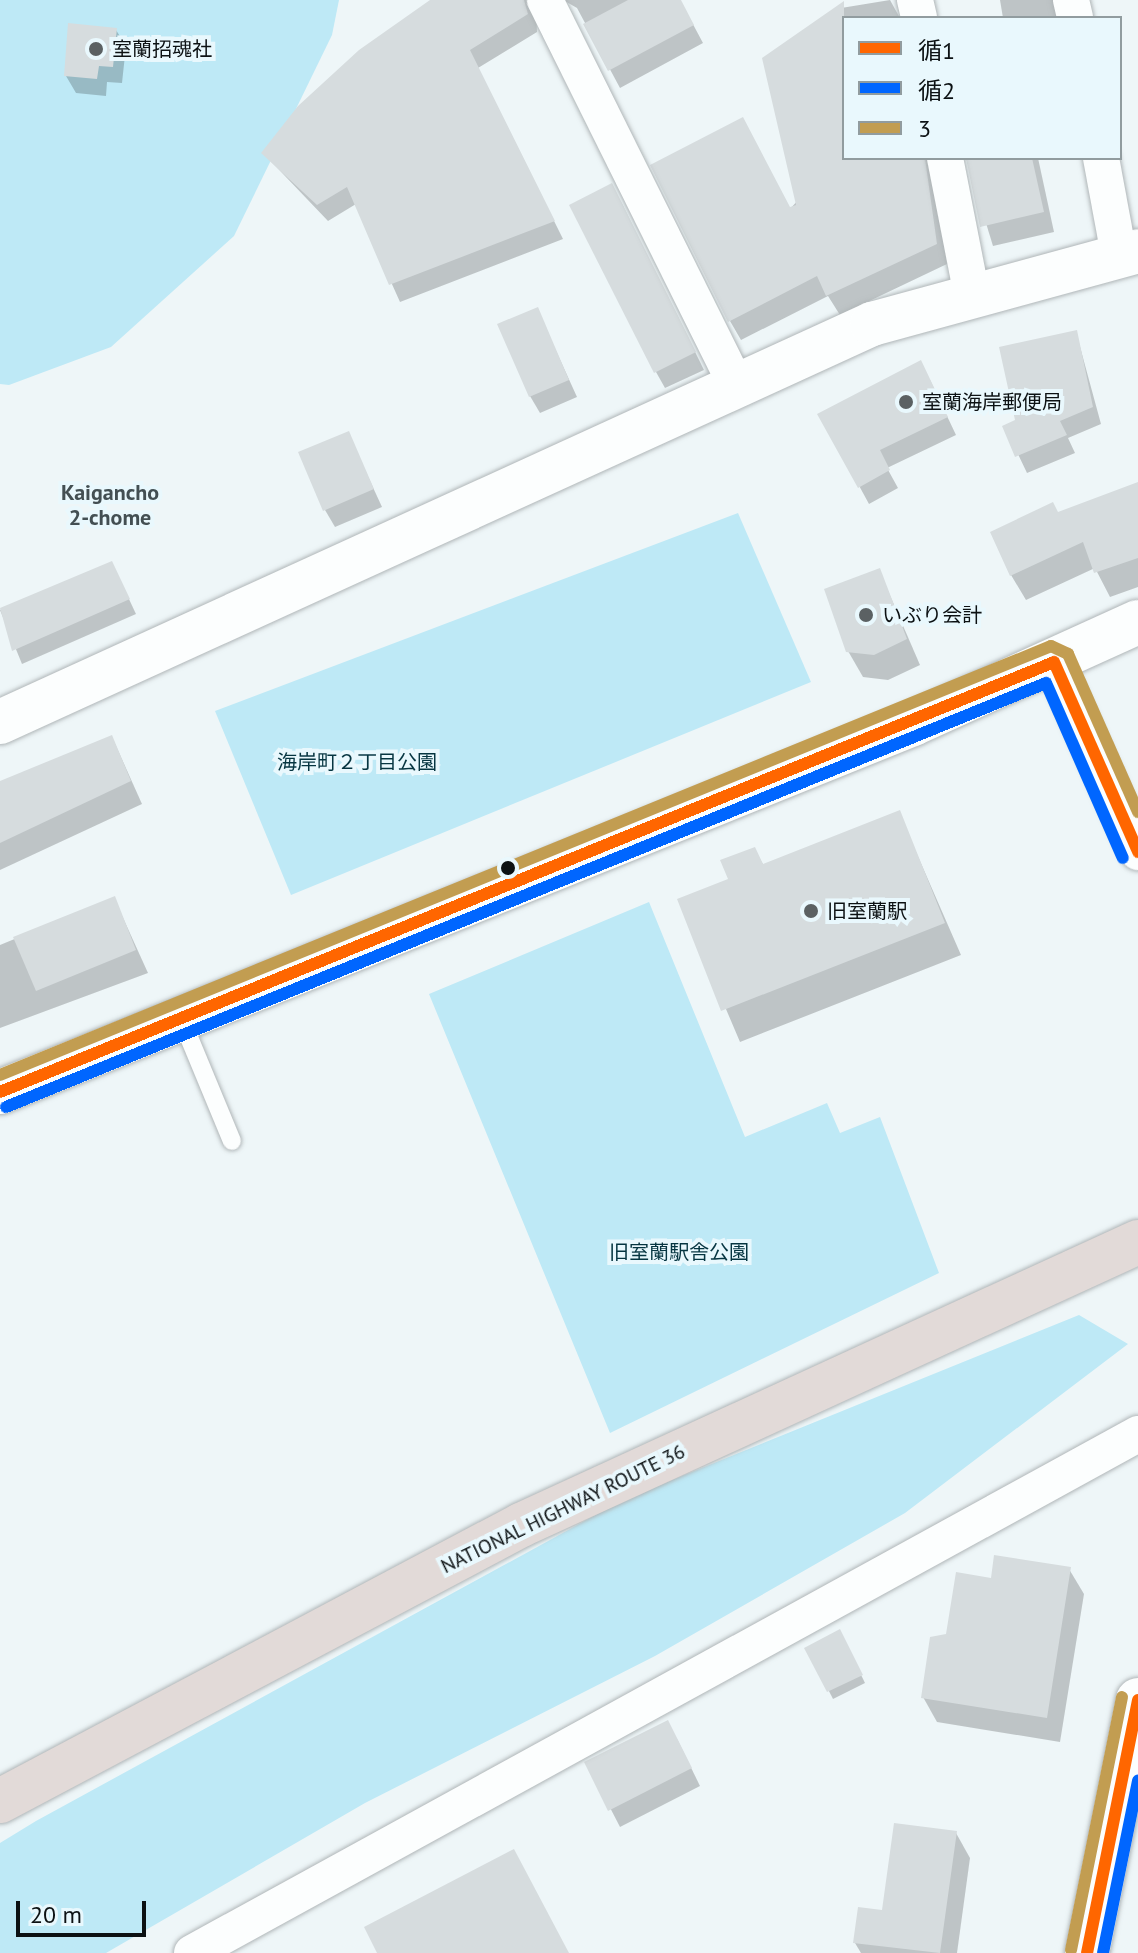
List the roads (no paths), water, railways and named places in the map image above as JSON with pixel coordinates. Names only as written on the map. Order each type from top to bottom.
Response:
[{"type":"highway","name":"NATIONAL HIGHWAY ROUTE 36","points":[[0,1801],[521,1525],[1138,1242]]},
{"type":"street","points":[[545,0],[737,387]]},
{"type":"street","points":[[945,160],[972,296]]},
{"type":"street","points":[[0,722],[884,319],[1128,253],[1102,160]]},
{"type":"street","points":[[0,1092],[1054,662],[1138,622]]},
{"type":"street","points":[[1054,662],[1138,852]]},
{"type":"street","points":[[192,1953],[1138,1434]]},
{"type":"street","points":[[1087,1953],[1138,1700]]},
{"type":"lane","points":[[180,1018],[232,1141]]},
{"type":"place","name":"室蘭招魂社","points":[[96,49]]},
{"type":"place","name":"室蘭海岸郵便局","points":[[906,402]]},
{"type":"place","name":"いぶり会計","points":[[866,615]]},
{"type":"place","name":"旧室蘭駅","points":[[811,911]]},
{"type":"district","name":"Kaigancho 2-chome","points":[[110,504]]},
{"type":"park label","name":"海岸町２丁目公園","points":[[357,762]]},
{"type":"park label","name":"旧室蘭駅舎公園","points":[[679,1252]]}]
